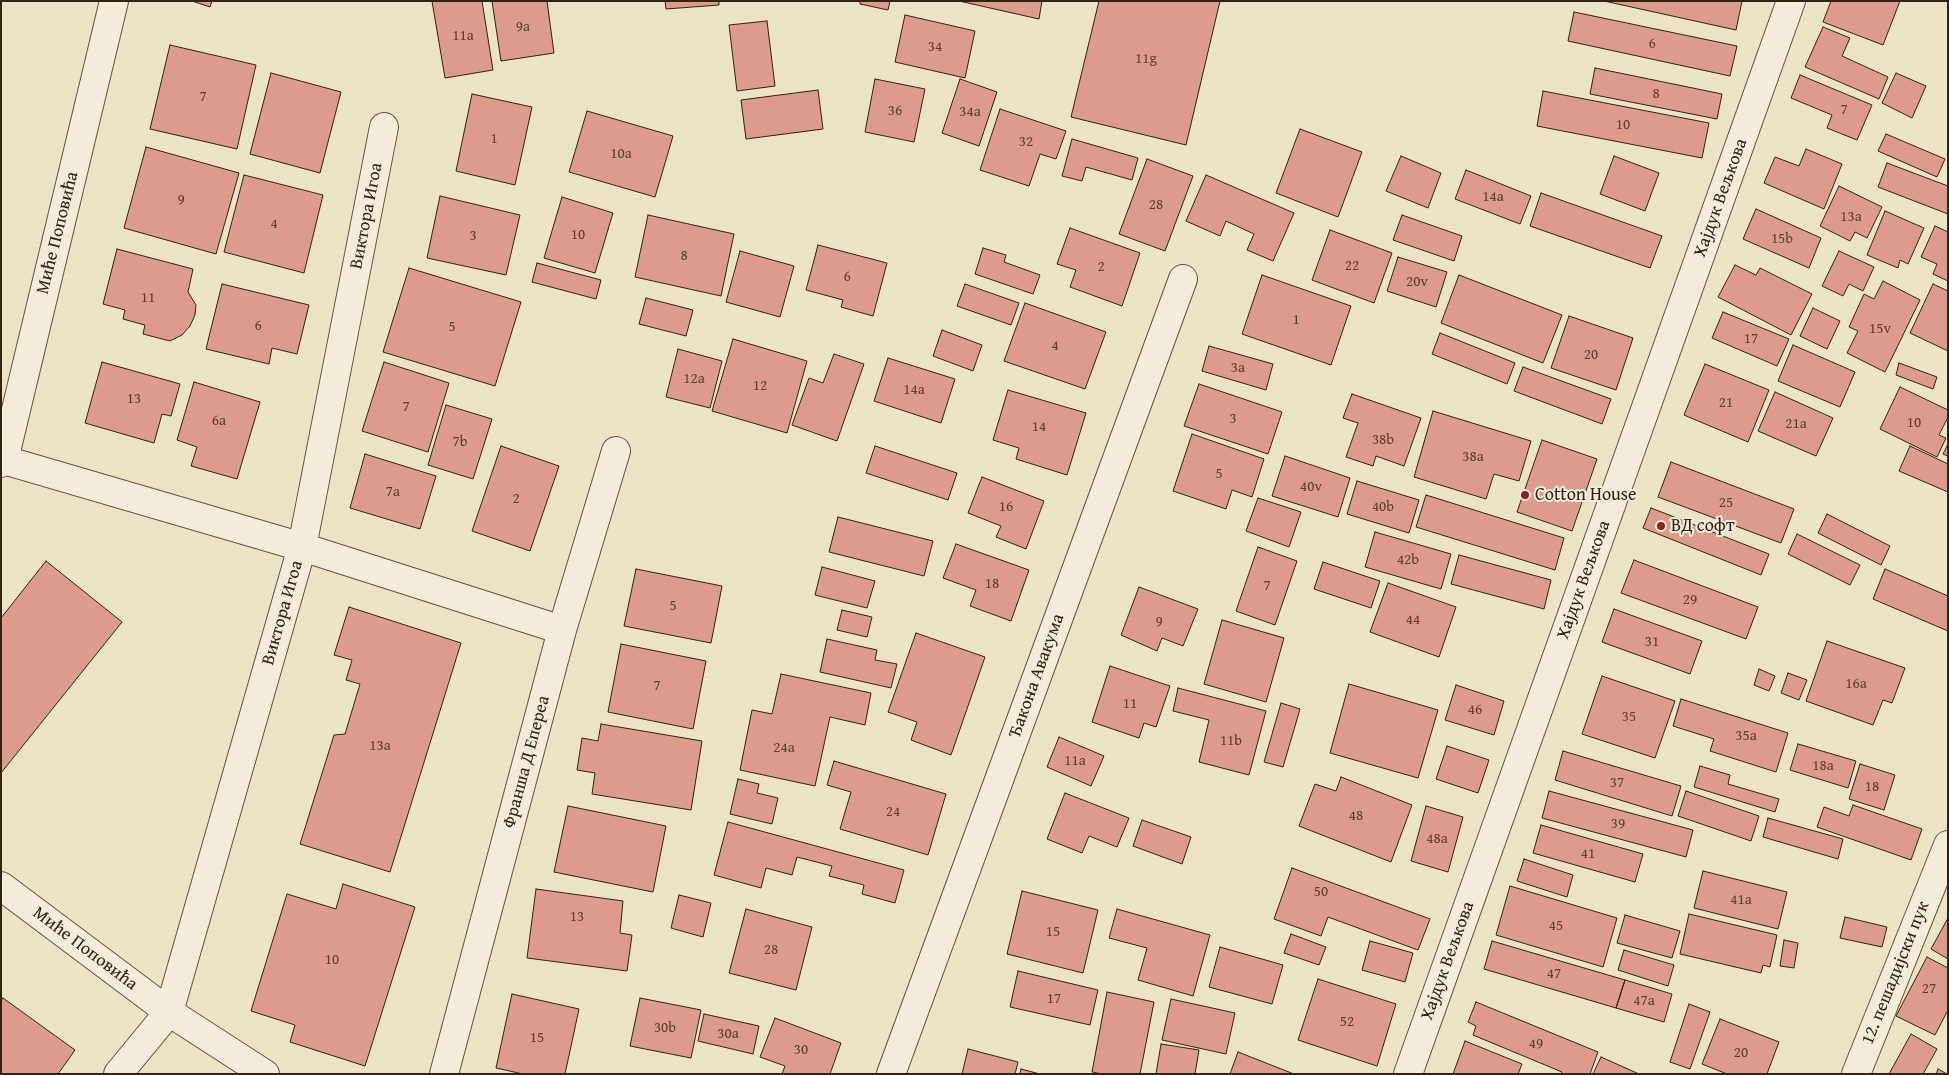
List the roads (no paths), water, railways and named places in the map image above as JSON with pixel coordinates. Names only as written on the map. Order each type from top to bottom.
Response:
[{"type":"street","name":"Миће Поповића","points":[[3,462],[114,1]]},
{"type":"street","name":"Хајдук Вељкова","points":[[1408,1074],[1791,1]]},
{"type":"street","name":"Виктора Игоа","points":[[118,1074],[169,1012],[302,547],[384,128]]},
{"type":"street","name":"Ђакона Авакума","points":[[892,1074],[1183,279]]},
{"type":"street","name":"Франша Д Епереа","points":[[444,1074],[562,630],[616,451]]},
{"type":"street","points":[[3,462],[302,547],[562,630]]},
{"type":"street","name":"12. пешадијски пук","points":[[1856,1074],[1948,845]]},
{"type":"street","name":"Миће Поповића","points":[[1,886],[169,1012],[265,1074]]},
{"type":"place","name":"Cotton House","points":[[1525,495]]},
{"type":"place","name":"ВД софт","points":[[1661,526]]}]
